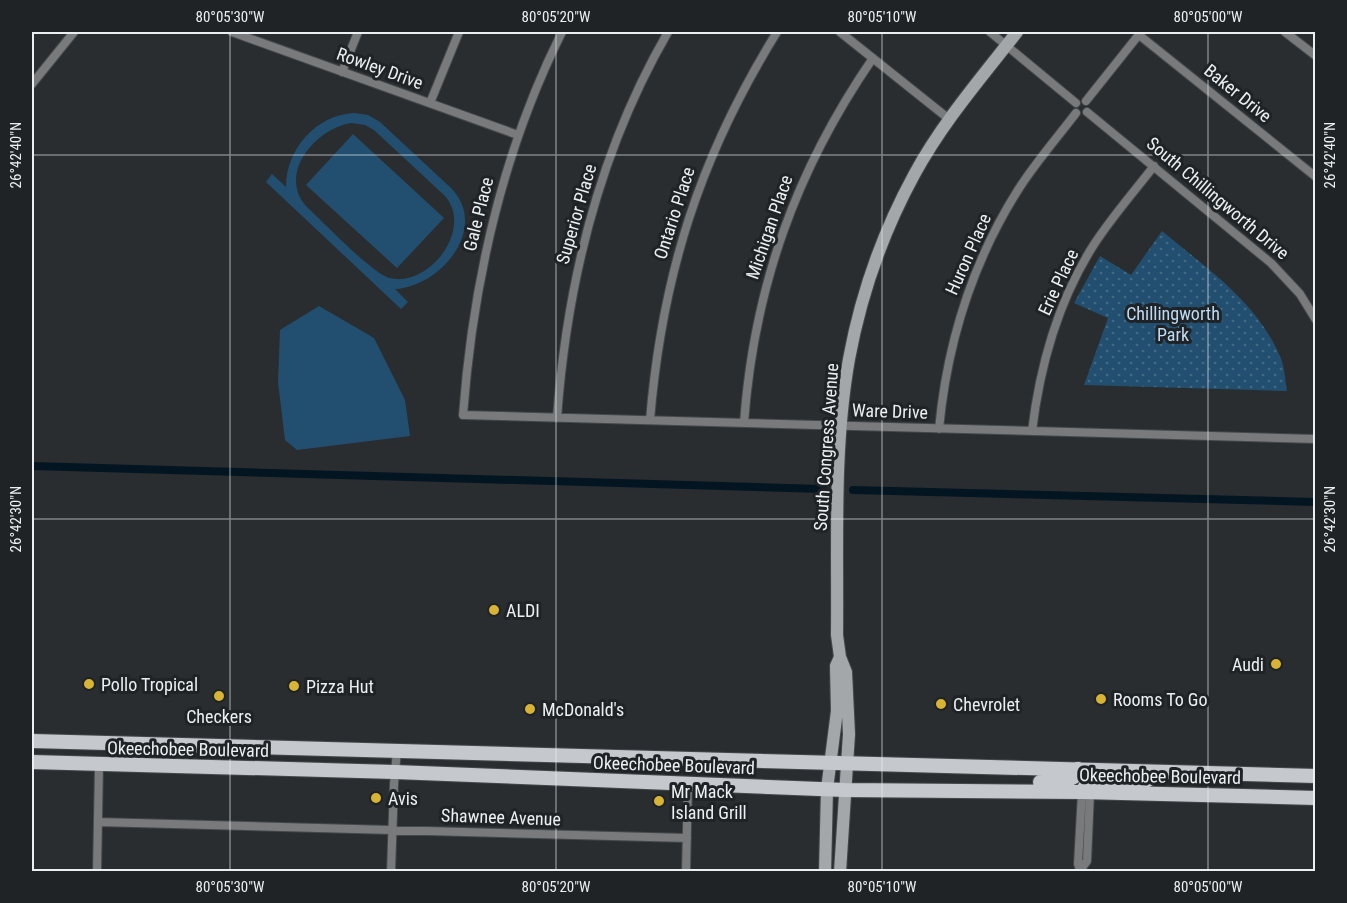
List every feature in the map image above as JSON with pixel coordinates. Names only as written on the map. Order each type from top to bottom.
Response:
[{"type":"main road","name":"Okeechobee Boulevard","points":[[32,741],[1316,776]]},
{"type":"main road","name":"Okeechobee Boulevard","points":[[32,762],[395,772],[846,790],[1086,792],[1316,798]]},
{"type":"main road","points":[[1017,792],[1030,783],[1056,783],[1069,780],[1077,775],[1078,769]]},
{"type":"main road","points":[[1086,792],[1086,785],[1091,782],[1153,780],[1161,771]]},
{"type":"street","points":[[32,84],[74,32]]},
{"type":"street","name":"Rowley Drive","points":[[232,32],[256,36],[342,72],[518,135]]},
{"type":"street","points":[[342,72],[358,32]]},
{"type":"street","points":[[430,103],[459,32]]},
{"type":"street","name":"Gale Place","points":[[463,415],[477,289],[493,217],[518,135],[562,32]]},
{"type":"street","name":"Superior Place","points":[[557,418],[564,336],[573,287],[590,219],[627,115],[668,32]]},
{"type":"street","name":"Ontario Place","points":[[650,420],[655,366],[664,310],[691,209],[722,130],[744,87],[777,32]]},
{"type":"street","points":[[840,32],[949,119]]},
{"type":"street","points":[[990,32],[1076,103]]},
{"type":"street","name":"South Congress Avenue","points":[[840,872],[849,734],[846,672],[840,657],[837,626],[838,495],[849,360],[871,272],[904,194],[949,119],[1017,32]]},
{"type":"street","points":[[1285,32],[1316,56]]},
{"type":"street","points":[[1086,101],[1140,33]]},
{"type":"street","name":"Baker Drive","points":[[1140,33],[1316,177]]},
{"type":"street","name":"Michigan Place","points":[[744,423],[754,333],[779,239],[817,149],[846,97],[873,58]]},
{"type":"street","points":[[1081,100],[1086,101],[1089,106],[1087,112],[1082,115],[1076,113],[1074,108],[1076,103],[1081,100]]},
{"type":"street","name":"South Chillingworth Drive","points":[[1087,112],[1271,263],[1300,294],[1316,320]]},
{"type":"street","name":"Huron Place","points":[[939,429],[949,355],[962,306],[976,269],[999,221],[1019,189],[1076,113]]},
{"type":"street","name":"Erie Place","points":[[1032,431],[1041,372],[1067,295],[1099,238],[1154,166]]},
{"type":"street","name":"Ware Drive","points":[[463,415],[1316,439]]},
{"type":"street","name":"South Congress Avenue","points":[[825,872],[827,789],[837,711],[836,666],[840,657]]},
{"type":"street","points":[[392,872],[397,750]]},
{"type":"street","points":[[97,872],[99,764]]},
{"type":"street","points":[[686,872],[688,784]]},
{"type":"street","points":[[1081,870],[1078,864],[1086,792]]},
{"type":"street","name":"Shawnee Avenue","points":[[98,822],[687,838]]},
{"type":"green space","points":[[354,113],[368,115],[380,122],[452,189],[462,205],[465,221],[462,238],[454,253],[443,267],[428,278],[412,286],[395,289],[408,302],[401,309],[266,182],[272,174],[286,187],[287,173],[297,147],[316,127],[340,115]],"holes":[[[351,123],[365,125],[374,130],[445,196],[453,209],[454,224],[451,239],[443,253],[419,274],[404,279],[389,278],[371,267],[306,206],[298,193],[296,180],[299,167],[305,154],[314,143],[338,127]]]},
{"type":"green space","points":[[353,134],[444,218],[397,268],[306,185]]},
{"type":"green space","name":"Chillingworth Park","points":[[1162,231],[1230,288],[1259,321],[1281,359],[1287,391],[1084,385],[1108,318],[1074,303],[1100,256],[1131,275]]},
{"type":"green space","points":[[319,306],[374,338],[405,400],[410,436],[297,450],[285,440],[278,382],[280,330]]},
{"type":"waterway","points":[[32,466],[823,489]]},
{"type":"waterway","points":[[853,490],[1316,502]]},
{"type":"place","name":"ALDI","points":[[494,610]]},
{"type":"place","name":"Audi","points":[[1276,664]]},
{"type":"place","name":"Pollo Tropical","points":[[89,684]]},
{"type":"place","name":"Pizza Hut","points":[[294,686]]},
{"type":"place","name":"Checkers","points":[[219,696]]},
{"type":"place","name":"Rooms To Go","points":[[1101,699]]},
{"type":"place","name":"Chevrolet","points":[[941,704]]},
{"type":"place","name":"McDonald's","points":[[530,709]]},
{"type":"place","name":"Avis","points":[[376,798]]},
{"type":"place","name":"Mr Mack Island Grill","points":[[659,801]]}]
